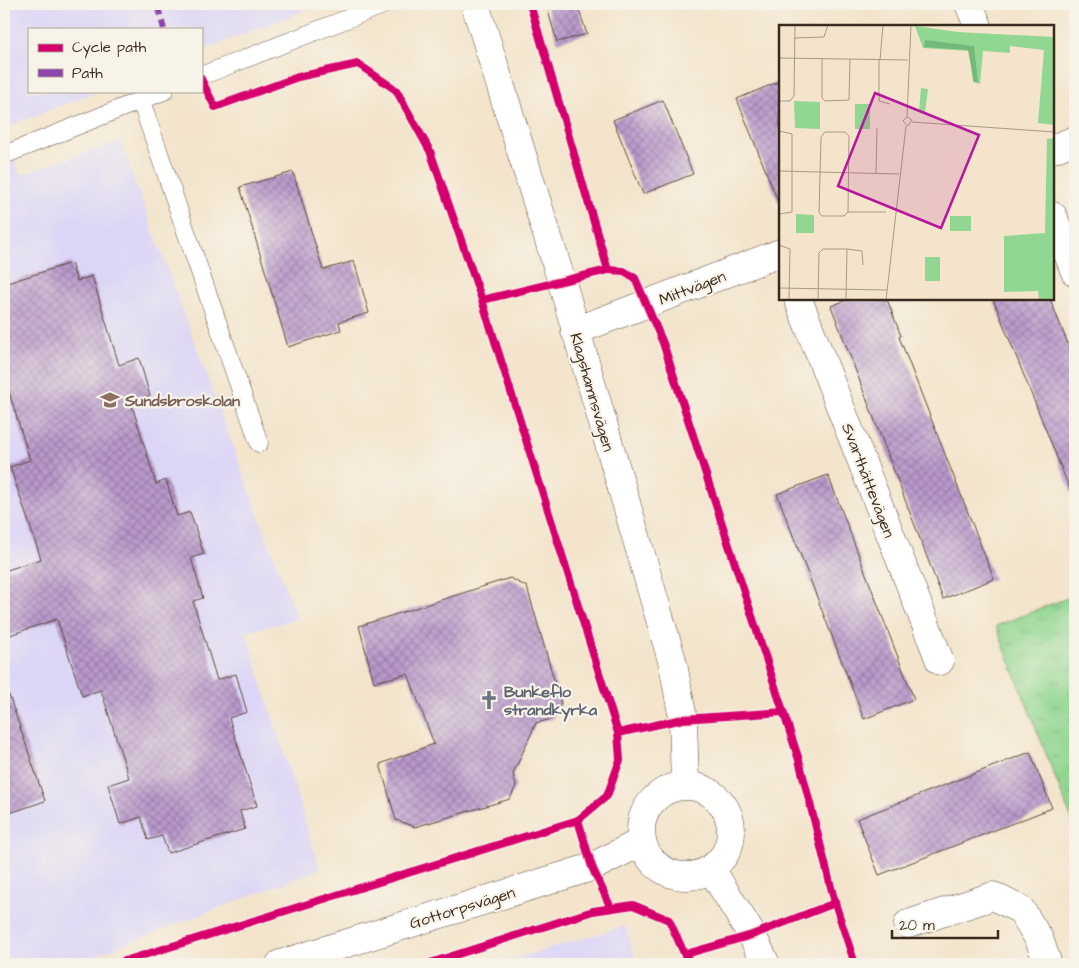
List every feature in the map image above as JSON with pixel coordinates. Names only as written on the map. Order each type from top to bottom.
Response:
[{"type":"street","name":"Klagshamnsvägen","points":[[475,4],[576,331],[673,664],[684,719],[685,785]]},
{"type":"street","points":[[969,4],[978,25]]},
{"type":"street","points":[[1054,149],[1075,140]]},
{"type":"street","points":[[1054,219],[1075,272]]},
{"type":"street","name":"Mittvägen","points":[[576,331],[779,253]]},
{"type":"street","name":"Svarthättevägen","points":[[798,300],[940,661]]},
{"type":"street","points":[[685,785],[704,789],[720,801],[729,817],[731,837],[724,855],[711,869],[695,876],[678,876],[662,870],[649,858],[642,842],[641,822],[649,804],[665,790],[685,785]]},
{"type":"street","name":"Gottorpsvägen","points":[[280,964],[592,867],[642,842]]},
{"type":"street","points":[[711,869],[752,935],[766,964]]},
{"type":"street","points":[[908,924],[993,896],[1021,910],[1039,939],[1048,964]]},
{"type":"lane","points":[[202,76],[385,4]]},
{"type":"lane","points":[[4,155],[162,92]]},
{"type":"lane","points":[[140,101],[259,443]]},
{"type":"shaded area","points":[[4,4],[321,4],[202,51],[202,28],[28,28],[28,92],[95,92],[4,128]]},
{"type":"shaded area","name":"Sundsbroskolan","points":[[4,130],[20,175],[120,141],[297,619],[246,632],[320,869],[73,964],[4,964]]},
{"type":"shaded area","points":[[625,926],[637,964],[496,964]]},
{"type":"green space","points":[[1075,595],[1075,828],[996,626]]},
{"type":"building","points":[[546,4],[577,4],[587,34],[557,42]]},
{"type":"building","points":[[779,81],[779,204],[737,99]]},
{"type":"building","points":[[663,100],[693,174],[643,194],[613,120]]},
{"type":"building","points":[[293,172],[323,270],[354,261],[369,313],[339,322],[341,330],[288,347],[240,187]]},
{"type":"building","points":[[71,263],[77,281],[92,276],[119,365],[139,358],[150,396],[131,402],[156,484],[166,480],[177,516],[190,512],[204,554],[191,558],[203,598],[193,601],[217,680],[236,674],[247,712],[229,718],[257,806],[240,811],[245,829],[168,853],[162,836],[148,840],[141,817],[120,824],[108,785],[129,778],[101,690],[82,696],[57,619],[4,637],[4,571],[41,559],[10,467],[30,460],[4,376],[4,284]]},
{"type":"building","points":[[846,300],[887,300],[901,336],[899,337],[994,579],[943,599],[831,306]]},
{"type":"building","points":[[993,300],[1050,300],[1075,362],[1075,502]]},
{"type":"building","points":[[828,475],[914,699],[864,719],[777,494]]},
{"type":"building","name":"Bunkeflo strandkyrka","points":[[510,578],[527,587],[561,704],[552,719],[536,723],[513,774],[516,786],[510,799],[415,827],[396,820],[380,764],[434,744],[408,674],[374,682],[359,626]]},
{"type":"building","points":[[9,695],[45,801],[4,815],[4,696]]},
{"type":"building","points":[[1030,752],[1052,808],[879,875],[857,819]]},
{"type":"marked path","points":[[157,4],[164,28]]},
{"type":"cycle path","points":[[530,4],[608,270],[624,271],[635,278],[663,343],[799,760],[835,903],[855,964]]},
{"type":"cycle path","points":[[115,964],[578,820],[607,796],[620,760],[618,733],[482,300],[430,151],[396,90],[358,64],[298,77],[215,107],[202,81]]},
{"type":"cycle path","points":[[482,300],[608,270]]},
{"type":"cycle path","points":[[618,733],[683,719],[783,712]]},
{"type":"cycle path","points":[[578,820],[592,867],[611,908]]},
{"type":"cycle path","points":[[686,954],[752,935],[835,903]]},
{"type":"cycle path","points":[[427,964],[593,911],[633,905],[669,920],[689,964]]},
{"type":"place","name":"Sundsbroskolan","points":[[110,400]]},
{"type":"place","name":"Bunkeflo strandkyrka","points":[[489,700]]}]
